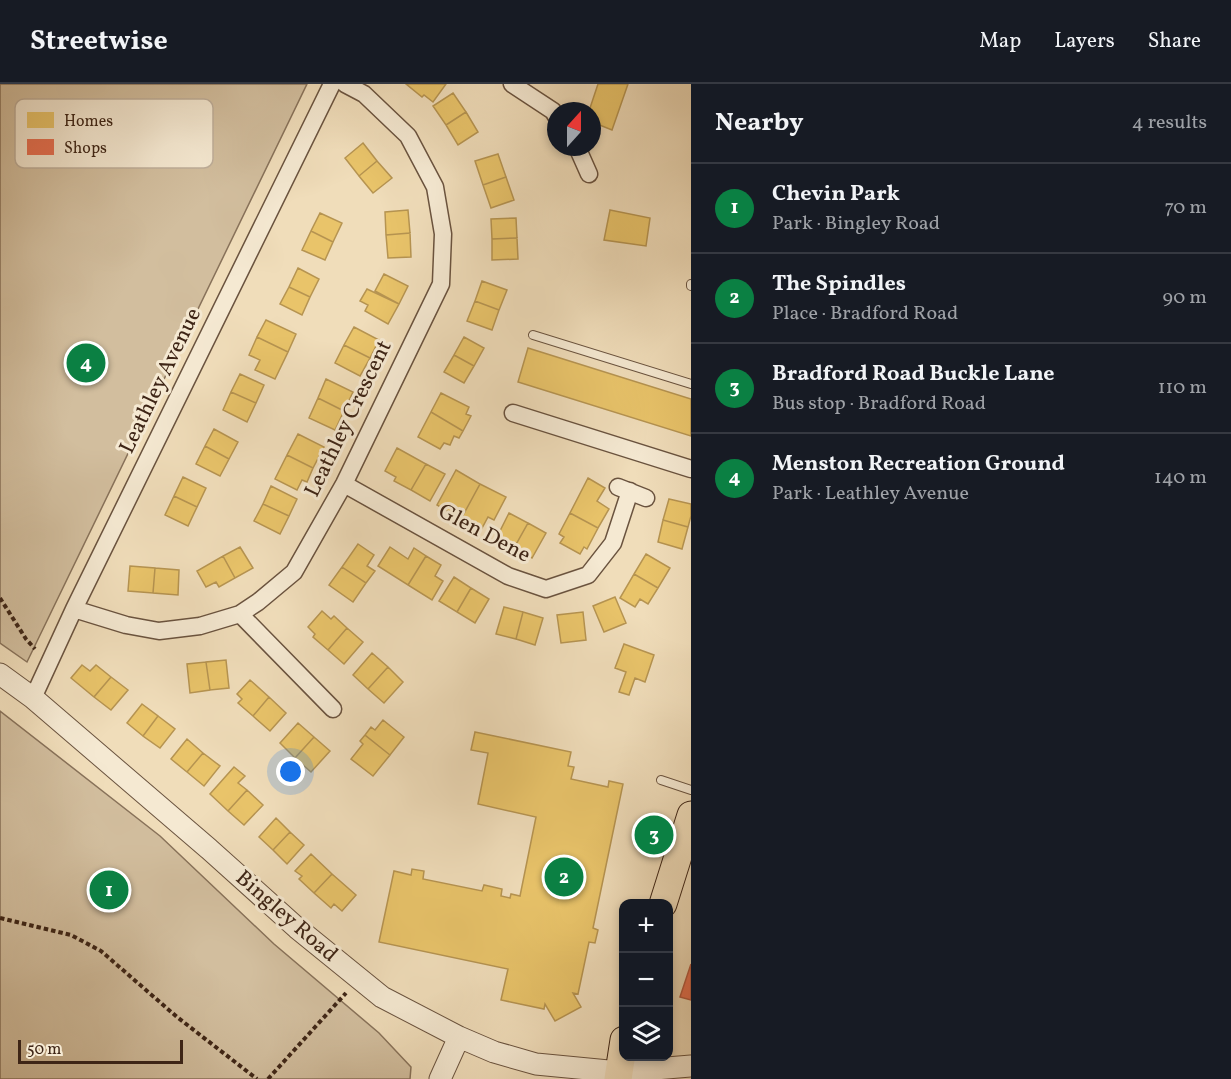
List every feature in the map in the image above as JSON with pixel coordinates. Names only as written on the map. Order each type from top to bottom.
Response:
[{"type":"main road","points":[[664,899],[689,827]]},
{"type":"street","name":"Leathley Avenue","points":[[33,698],[50,666],[74,609],[332,84]]},
{"type":"street","name":"Leathley Crescent","points":[[74,609],[126,625],[159,631],[200,626],[240,614],[294,572],[344,484],[441,285],[443,234],[435,187],[408,136],[364,94],[345,84]]},
{"type":"street","points":[[512,84],[547,107]]},
{"type":"street","points":[[582,156],[589,174]]},
{"type":"street","points":[[513,413],[691,469]]},
{"type":"street","name":"Glen Dene","points":[[344,484],[508,576],[546,589],[588,575],[613,543],[631,492]]},
{"type":"street","points":[[240,614],[333,709]]},
{"type":"street","name":"Bingley Road","points":[[0,674],[33,698],[297,928],[382,997],[459,1037],[494,1052],[536,1064],[618,1075],[691,1066]]},
{"type":"street","points":[[440,1079],[459,1037]]},
{"type":"lane","points":[[533,335],[691,384]]},
{"type":"lane","points":[[661,780],[691,790]]},
{"type":"path","points":[[0,598],[26,639],[50,666]]},
{"type":"path","points":[[0,918],[71,935],[101,951],[177,1017],[257,1079]]},
{"type":"path","points":[[268,1079],[359,980]]},
{"type":"shaded area","points":[[0,84],[307,84],[27,662],[0,643]]},
{"type":"shaded area","points":[[0,711],[160,836],[274,944],[379,1033],[411,1067],[410,1079],[0,1079]]},
{"type":"building: Homes","points":[[406,84],[446,84],[433,102],[424,95],[422,97]]},
{"type":"building: Homes","points":[[598,84],[628,84],[612,130],[601,126],[601,102],[592,102]]},
{"type":"building: Homes","points":[[453,93],[466,112],[446,125],[433,106]]},
{"type":"building: Homes","points":[[466,112],[478,132],[458,145],[446,125]]},
{"type":"building: Homes","points":[[363,143],[377,161],[359,176],[345,158]]},
{"type":"building: Homes","points":[[498,154],[506,177],[483,185],[475,161]]},
{"type":"building: Homes","points":[[377,161],[392,178],[373,193],[359,176]]},
{"type":"building: Homes","points":[[506,177],[514,200],[491,208],[483,185]]},
{"type":"building: Homes","points":[[408,210],[410,233],[386,235],[385,212]]},
{"type":"building: Homes","points":[[610,210],[650,218],[646,246],[604,240]]},
{"type":"building: Homes","points":[[320,213],[342,223],[333,242],[311,231]]},
{"type":"building: Homes","points":[[516,218],[517,238],[492,239],[491,219]]},
{"type":"building: Homes","points":[[311,231],[333,242],[325,260],[302,250]]},
{"type":"building: Homes","points":[[410,233],[411,257],[388,258],[386,235]]},
{"type":"building: Homes","points":[[517,238],[518,259],[492,260],[492,239]]},
{"type":"building: Homes","points":[[298,268],[319,279],[310,297],[289,287]]},
{"type":"building: Homes","points":[[384,274],[408,286],[399,304],[375,291]]},
{"type":"building: Homes","points":[[482,281],[507,290],[499,310],[475,301]]},
{"type":"building: Homes","points":[[289,287],[310,297],[302,315],[280,304]]},
{"type":"building: Homes","points":[[367,289],[399,304],[388,324],[365,311],[368,305],[360,301]]},
{"type":"building: Homes","points":[[475,301],[499,310],[492,330],[467,321]]},
{"type":"building: Homes","points":[[266,320],[296,334],[288,352],[257,337]]},
{"type":"building: Homes","points":[[354,327],[379,340],[370,358],[344,345]]},
{"type":"building: Homes","points":[[257,337],[288,352],[275,379],[255,370],[260,360],[249,355]]},
{"type":"building: Homes","points":[[464,337],[484,348],[474,366],[454,355]]},
{"type":"building: Homes","points":[[344,345],[370,358],[360,376],[335,363]]},
{"type":"building: Homes","points":[[528,348],[691,399],[691,436],[518,382]]},
{"type":"building: Homes","points":[[454,355],[474,366],[464,383],[444,372]]},
{"type":"building: Homes","points":[[240,374],[264,385],[256,403],[231,392]]},
{"type":"building: Homes","points":[[326,379],[353,392],[344,411],[318,398]]},
{"type":"building: Homes","points":[[231,392],[256,403],[247,422],[223,410]]},
{"type":"building: Homes","points":[[441,393],[469,407],[466,414],[471,416],[463,431],[431,412]]},
{"type":"building: Homes","points":[[318,398],[344,411],[335,430],[309,418]]},
{"type":"building: Homes","points":[[431,412],[463,431],[459,438],[454,436],[450,445],[444,443],[440,449],[418,437]]},
{"type":"building: Homes","points":[[214,429],[238,442],[229,459],[205,446]]},
{"type":"building: Homes","points":[[298,434],[324,447],[313,468],[287,455]]},
{"type":"building: Homes","points":[[205,446],[229,459],[220,476],[196,464]]},
{"type":"building: Homes","points":[[397,448],[426,464],[411,490],[394,481],[396,477],[385,471]]},
{"type":"building: Homes","points":[[287,455],[313,468],[307,482],[302,480],[297,490],[275,479]]},
{"type":"building: Homes","points":[[426,464],[445,474],[430,501],[411,490]]},
{"type":"building: Homes","points":[[456,470],[480,484],[461,519],[437,505]]},
{"type":"building: Homes","points":[[183,477],[206,488],[197,507],[174,496]]},
{"type":"building: Homes","points":[[588,478],[605,488],[597,501],[609,509],[598,528],[570,513]]},
{"type":"building: Homes","points":[[480,484],[506,497],[494,520],[488,517],[481,530],[461,519]]},
{"type":"building: Homes","points":[[271,486],[297,499],[289,516],[263,504]]},
{"type":"building: Homes","points":[[174,496],[197,507],[188,526],[165,515]]},
{"type":"building: Homes","points":[[669,499],[691,504],[688,527],[663,520]]},
{"type":"building: Homes","points":[[263,504],[289,516],[280,534],[254,521]]},
{"type":"building: Homes","points":[[509,513],[528,523],[514,548],[496,539]]},
{"type":"building: Homes","points":[[570,513],[598,528],[587,549],[584,547],[580,554],[560,543],[564,537],[559,534]]},
{"type":"building: Homes","points":[[663,520],[688,527],[682,549],[658,542]]},
{"type":"building: Homes","points":[[528,523],[546,533],[532,558],[514,548]]},
{"type":"building: Homes","points":[[358,544],[374,555],[367,566],[375,571],[366,583],[342,567]]},
{"type":"building: Homes","points":[[240,547],[253,568],[235,578],[223,556]]},
{"type":"building: Homes","points":[[390,547],[408,559],[414,548],[426,556],[408,585],[378,566]]},
{"type":"building: Homes","points":[[646,554],[670,568],[658,588],[634,574]]},
{"type":"building: Homes","points":[[223,556],[235,578],[219,587],[216,582],[206,587],[197,571]]},
{"type":"building: Homes","points":[[426,556],[441,565],[435,576],[443,581],[432,600],[408,585]]},
{"type":"building: Homes","points":[[130,566],[155,568],[153,593],[128,591]]},
{"type":"building: Homes","points":[[342,567],[366,583],[353,602],[329,585]]},
{"type":"building: Homes","points":[[155,568],[179,570],[178,595],[153,593]]},
{"type":"building: Homes","points":[[634,574],[658,588],[648,604],[640,599],[635,607],[620,598]]},
{"type":"building: Homes","points":[[454,577],[471,588],[457,612],[439,601]]},
{"type":"building: Homes","points":[[471,588],[489,599],[475,623],[457,612]]},
{"type":"building: Homes","points":[[615,597],[626,623],[604,632],[593,606]]},
{"type":"building: Homes","points":[[504,607],[523,612],[516,639],[496,634]]},
{"type":"building: Homes","points":[[322,611],[331,619],[334,616],[347,628],[328,650],[313,637],[315,634],[308,627]]},
{"type":"building: Homes","points":[[523,612],[543,618],[535,645],[516,639]]},
{"type":"building: Homes","points":[[583,612],[586,640],[561,643],[557,615]]},
{"type":"building: Homes","points":[[347,628],[363,642],[344,664],[328,650]]},
{"type":"building: Homes","points":[[624,644],[654,655],[645,682],[635,678],[629,695],[619,692],[626,672],[615,668]]},
{"type":"building: Homes","points":[[372,653],[388,667],[368,689],[353,675]]},
{"type":"building: Homes","points":[[226,660],[229,688],[210,690],[206,662]]},
{"type":"building: Homes","points":[[206,662],[210,690],[190,693],[187,664]]},
{"type":"building: Homes","points":[[82,665],[90,671],[96,665],[111,677],[94,697],[71,678]]},
{"type":"building: Homes","points":[[388,667],[403,682],[384,703],[368,689]]},
{"type":"building: Homes","points":[[111,677],[128,690],[111,710],[94,697]]},
{"type":"building: Homes","points":[[250,680],[269,697],[253,716],[238,703],[242,699],[237,694]]},
{"type":"building: Homes","points":[[269,697],[286,713],[270,731],[253,716]]},
{"type":"building: Homes","points":[[142,704],[158,716],[143,736],[127,723]]},
{"type":"building: Homes","points":[[158,716],[175,729],[160,748],[143,736]]},
{"type":"building: Homes","points":[[383,720],[404,737],[390,755],[365,735],[371,727],[375,730]]},
{"type":"building: Homes","points":[[298,723],[314,737],[295,758],[280,743]]},
{"type":"building: Homes","points":[[475,732],[571,752],[568,766],[574,767],[571,779],[608,787],[609,781],[623,784],[593,928],[598,930],[595,943],[589,942],[578,994],[573,993],[581,1007],[555,1021],[545,1004],[544,1009],[501,1000],[508,969],[379,942],[394,871],[411,875],[412,869],[424,871],[423,879],[482,891],[484,885],[502,889],[501,896],[510,898],[511,894],[520,896],[536,817],[478,804],[488,753],[471,750]]},
{"type":"building: Homes","points":[[365,735],[390,755],[373,776],[351,759],[363,744],[360,741]]},
{"type":"building: Homes","points":[[314,737],[330,751],[311,772],[295,758]]},
{"type":"building: Homes","points":[[187,739],[203,753],[187,772],[171,759]]},
{"type":"building: Homes","points":[[203,753],[220,766],[204,786],[187,772]]},
{"type":"building: Homes","points":[[234,767],[245,776],[238,783],[247,790],[228,811],[210,794]]},
{"type":"building: Homes","points":[[247,790],[263,805],[244,825],[228,811]]},
{"type":"building: Homes","points":[[276,818],[290,832],[273,850],[259,837]]},
{"type":"building: Homes","points":[[290,832],[304,845],[287,864],[273,850]]},
{"type":"building: Homes","points":[[311,854],[332,874],[314,893],[299,879],[302,876],[295,871]]},
{"type":"building: Homes","points":[[332,874],[356,895],[342,911],[334,904],[331,908],[314,893]]},
{"type":"building: Shops","points":[[691,964],[691,1000],[680,997]]},
{"type":"place","name":"Menston Recreation Ground","points":[[86,363]]},
{"type":"place","name":"Bradford Road Buckle Lane","points":[[654,835]]},
{"type":"place","name":"The Spindles","points":[[564,877]]},
{"type":"place","name":"Chevin Park","points":[[109,890]]}]
